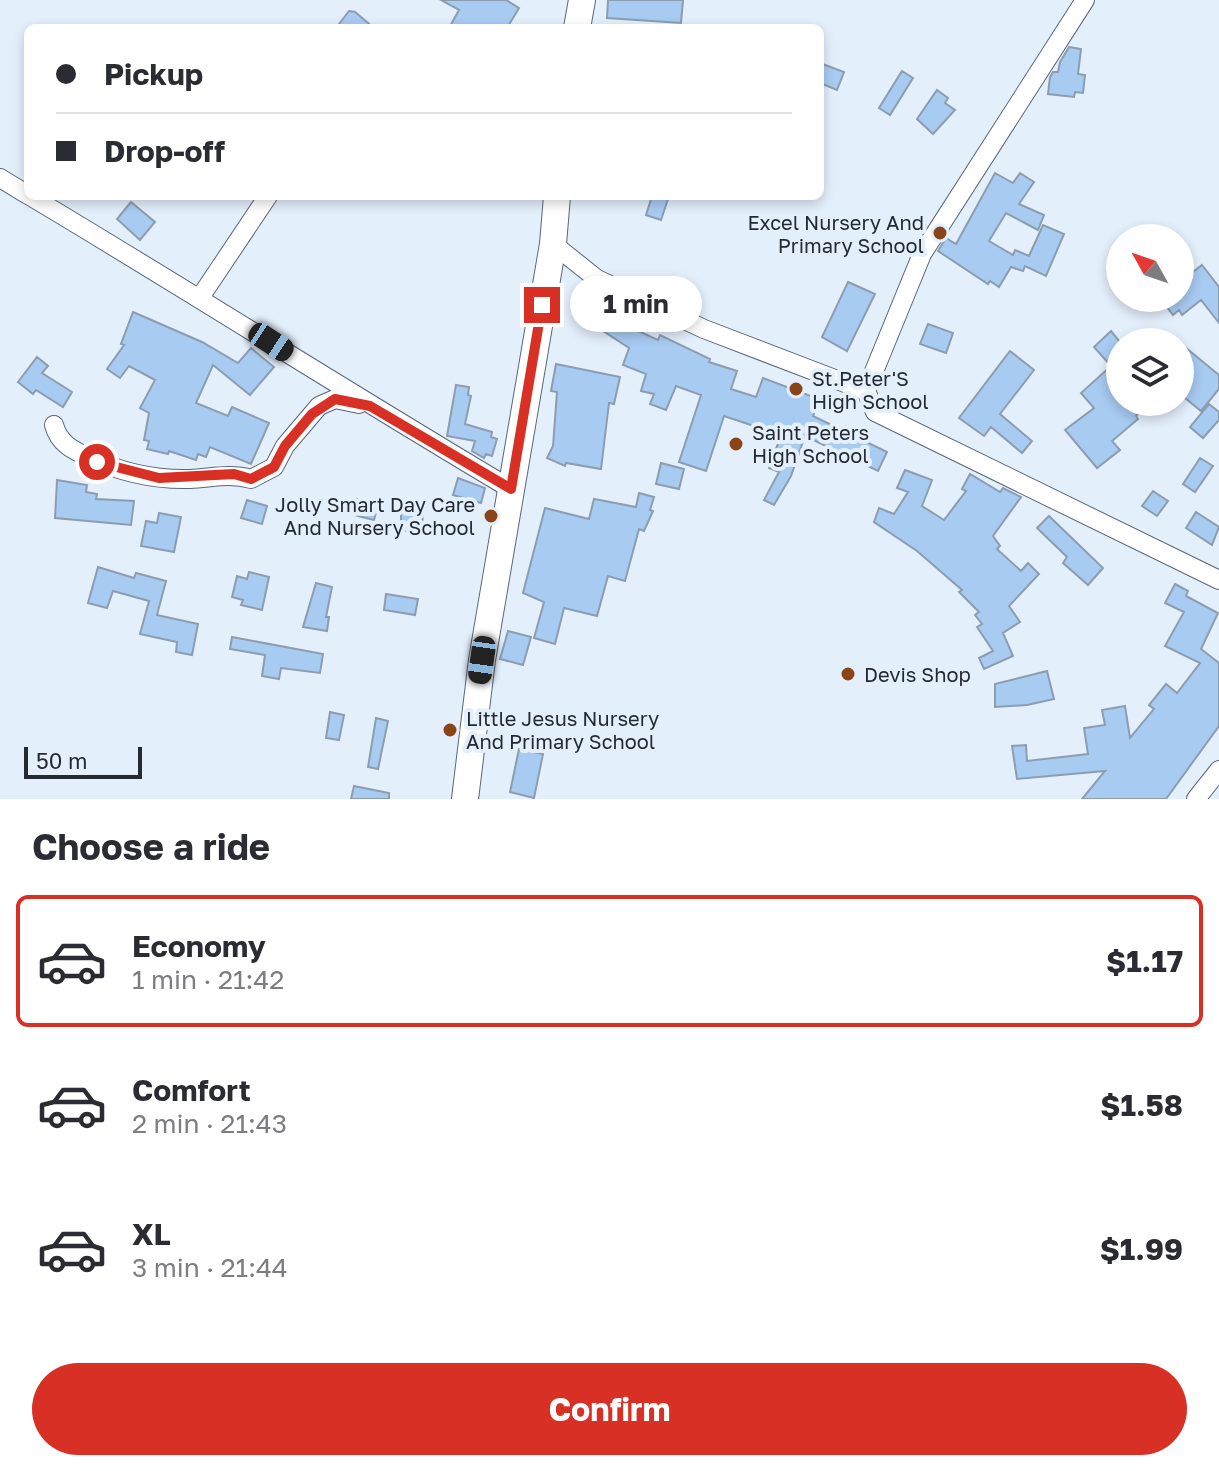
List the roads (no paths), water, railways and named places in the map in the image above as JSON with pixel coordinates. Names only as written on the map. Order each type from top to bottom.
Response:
[{"type":"street","points":[[578,24],[582,0]]},
{"type":"street","points":[[1085,0],[922,254],[866,391],[875,412],[1219,580]]},
{"type":"street","points":[[0,178],[24,192]]},
{"type":"street","points":[[38,200],[201,296],[370,406],[511,489]]},
{"type":"street","points":[[201,296],[265,200]]},
{"type":"street","points":[[465,799],[482,660],[553,244],[557,200]]},
{"type":"street","points":[[553,244],[597,279],[691,323],[866,391]]},
{"type":"street","points":[[54,425],[60,440],[74,451],[123,471],[159,478],[234,474],[251,479],[274,467],[285,446],[325,402],[335,399],[370,406]]},
{"type":"street","points":[[1196,799],[1219,770]]},
{"type":"place","name":"Excel Nursery And Primary School","points":[[940,233]]},
{"type":"place","name":"St.Peter'S High School","points":[[796,389]]},
{"type":"place","name":"Saint Peters High School","points":[[736,444]]},
{"type":"place","name":"Jolly Smart Day Care And Nursery School","points":[[491,516]]},
{"type":"place","name":"Devis Shop","points":[[848,674]]},
{"type":"place","name":"Little Jesus Nursery And Primary School","points":[[450,730]]}]
